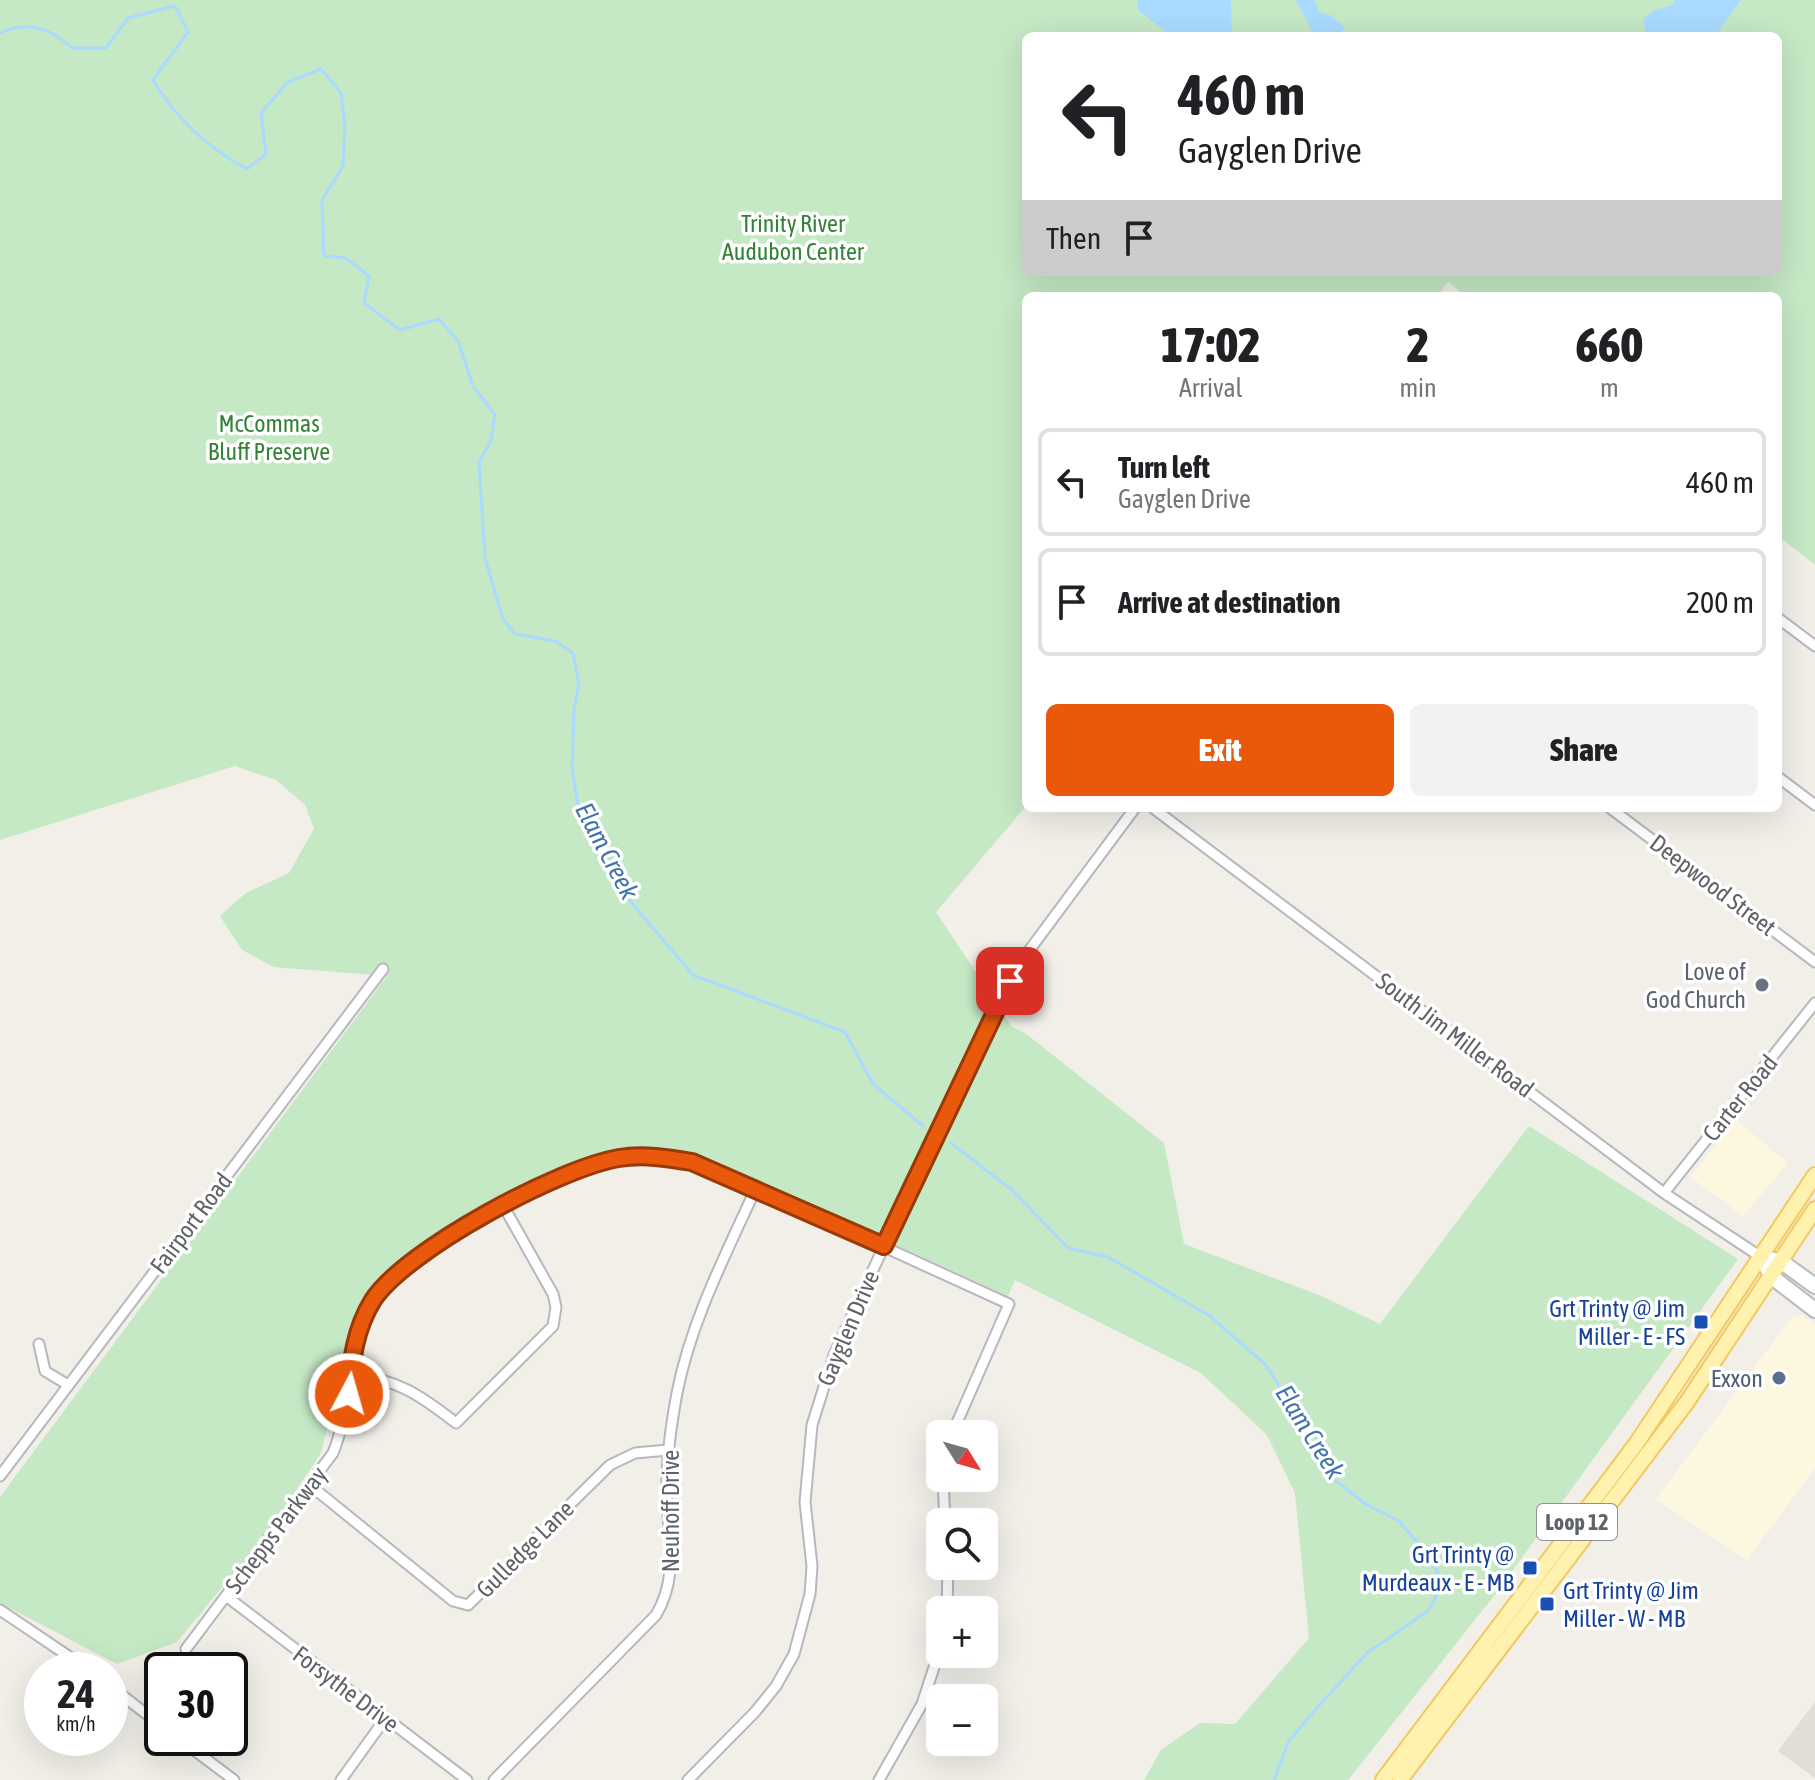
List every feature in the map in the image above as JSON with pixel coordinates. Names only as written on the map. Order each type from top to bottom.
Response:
[{"type":"main road","name":"Loop 12","points":[[1383,1780],[1645,1432],[1815,1175]]},
{"type":"main road","name":"Loop 12","points":[[1400,1780],[1687,1402],[1815,1209]]},
{"type":"main road","points":[[1761,1257],[1782,1262],[1815,1286]]},
{"type":"main road","points":[[1761,1257],[1772,1277],[1815,1310]]},
{"type":"street","points":[[1782,621],[1815,646]]},
{"type":"street","points":[[1782,780],[1815,805]]},
{"type":"street","name":"Gayglen Drive","points":[[688,1780],[755,1712],[794,1654],[810,1594],[812,1566],[805,1502],[812,1425],[834,1355],[1019,964],[1132,812]]},
{"type":"street","name":"South Jim Miller Road","points":[[1158,812],[1664,1193],[1761,1257]]},
{"type":"street","name":"Deepwood Street","points":[[1615,812],[1815,962]]},
{"type":"street","name":"Fairport Road","points":[[0,1476],[383,969]]},
{"type":"street","name":"Carter Road","points":[[1664,1193],[1815,1003]]},
{"type":"street","name":"Schepps Parkway","points":[[186,1649],[311,1486],[340,1435],[357,1337],[365,1315],[385,1285],[423,1252],[564,1174],[622,1157],[659,1157],[692,1162],[756,1188],[1009,1304],[958,1420]]},
{"type":"street","name":"Neuhoff Drive","points":[[494,1780],[656,1615],[667,1596],[672,1576],[668,1450],[691,1339],[756,1188]]},
{"type":"street","points":[[351,1374],[391,1381],[411,1390],[456,1423],[510,1367],[538,1344],[553,1326],[553,1294],[504,1207]]},
{"type":"street","points":[[39,1344],[45,1371],[68,1385]]},
{"type":"street","name":"Gulledge Lane","points":[[311,1486],[453,1601],[468,1605],[610,1465],[635,1453],[668,1450]]},
{"type":"street","name":"Forsythe Drive","points":[[226,1596],[467,1780]]},
{"type":"street","points":[[0,1610],[62,1652]]},
{"type":"street","points":[[879,1780],[922,1704],[934,1668]]},
{"type":"street","points":[[128,1700],[144,1712]]},
{"type":"street","points":[[341,1780],[385,1719]]},
{"type":"street","points":[[202,1756],[234,1780]]},
{"type":"shaded area","points":[[1736,1120],[1788,1163],[1743,1216],[1690,1177]]},
{"type":"shaded area","points":[[1802,1315],[1815,1325],[1815,1468],[1747,1560],[1656,1499],[1793,1316]]},
{"type":"shaded area","points":[[1815,1702],[1815,1778],[1778,1751]]},
{"type":"green space","points":[[0,0],[1815,0],[1815,565],[1782,539],[1782,292],[1461,292],[1448,282],[1441,292],[1022,292],[1022,811],[936,912],[1012,1027],[1025,1033],[1164,1143],[1184,1244],[1319,1295],[1380,1324],[1529,1126],[1738,1259],[1497,1592],[1348,1780],[1144,1780],[1161,1750],[1200,1723],[1235,1724],[1309,1638],[1295,1493],[1267,1435],[1201,1373],[1015,1280],[1008,1296],[714,1162],[666,1149],[606,1152],[525,1186],[409,1254],[382,1280],[363,1306],[349,1337],[321,1453],[271,1528],[177,1642],[128,1660],[128,1652],[94,1652],[0,1603],[0,1497],[387,976],[274,967],[242,950],[220,916],[246,893],[289,873],[314,829],[305,805],[276,780],[235,766],[0,840]]},
{"type":"water","points":[[1138,0],[1231,0],[1232,32],[1166,32],[1138,10]]},
{"type":"water","points":[[1296,0],[1315,0],[1319,12],[1332,16],[1344,27],[1342,32],[1312,32]]},
{"type":"water","points":[[1674,0],[1741,0],[1718,32],[1645,32],[1643,19],[1654,10],[1673,5]]},
{"type":"waterway","name":"Elam Creek","points":[[0,33],[20,27],[38,28],[56,35],[72,48],[106,48],[128,18],[175,6],[188,32],[153,80],[171,107],[194,130],[247,169],[266,154],[261,113],[288,82],[321,69],[341,93],[345,126],[343,166],[322,200],[324,256],[346,258],[369,276],[364,303],[400,330],[439,319],[458,341],[473,386],[495,415],[491,440],[479,463],[485,558],[503,619],[515,634],[555,641],[573,653],[579,685],[574,709],[572,769],[578,805],[629,900],[693,975],[845,1032],[873,1084],[923,1126]]},
{"type":"waterway","name":"Elam Creek","points":[[951,1143],[1012,1190],[1068,1248],[1108,1257],[1210,1316],[1265,1364],[1298,1415],[1326,1448],[1333,1479],[1367,1505],[1399,1521],[1429,1556],[1443,1583],[1429,1610],[1367,1653],[1315,1710],[1289,1741],[1274,1780]]},
{"type":"place","name":"Love of God Church","points":[[1762,985]]},
{"type":"place","name":"Grt Trinty @ Jim Miller - E - FS","points":[[1701,1322]]},
{"type":"place","name":"Exxon","points":[[1779,1378]]},
{"type":"place","name":"Grt Trinty @ Murdeaux - E - MB","points":[[1530,1568]]},
{"type":"place","name":"Grt Trinty @ Jim Miller - W - MB","points":[[1547,1604]]},
{"type":"route","points":[[349,1394],[353,1356],[365,1315],[374,1299],[403,1266],[553,1179],[586,1165],[622,1157],[659,1157],[692,1162],[884,1246],[1010,981]]},
{"type":"park label","name":"Trinity River Audubon Center","points":[[793,237]]},
{"type":"park label","name":"McCommas Bluff Preserve","points":[[269,437]]}]
